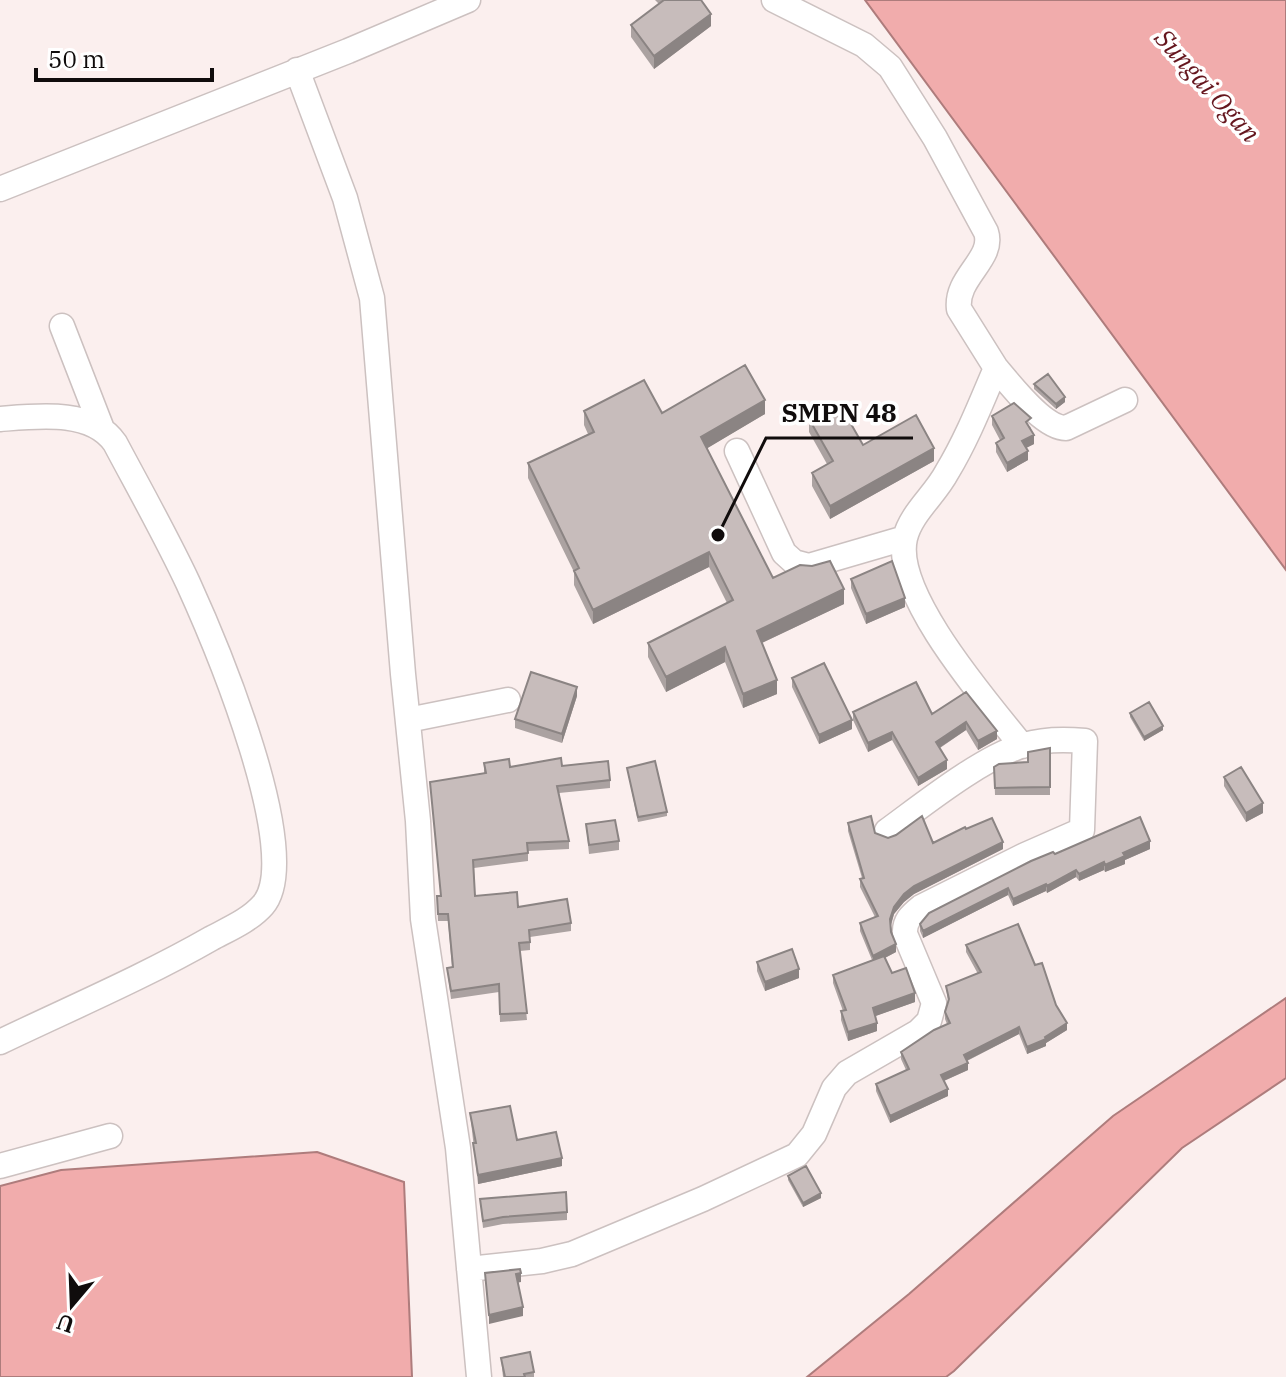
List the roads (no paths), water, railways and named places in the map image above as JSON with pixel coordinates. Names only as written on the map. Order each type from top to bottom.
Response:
[{"type":"street","points":[[0,189],[468,0]]},
{"type":"street","points":[[774,0],[846,35],[877,55],[890,67],[935,138],[988,238],[986,249],[963,285],[959,309],[996,368],[1020,397],[1058,428],[1066,428],[1125,400]]},
{"type":"street","points":[[297,70],[345,198],[372,298],[418,821],[423,919],[458,1148],[479,1377]]},
{"type":"street","points":[[0,1042],[192,949],[250,917],[263,905],[274,881],[275,842],[267,799],[231,691],[190,586],[167,539],[115,443],[102,429],[62,326]]},
{"type":"street","points":[[996,368],[970,431],[945,476],[911,522],[903,555],[906,571],[928,619],[968,678],[1022,746]]},
{"type":"street","points":[[0,419],[77,420],[102,429]]},
{"type":"street","points":[[737,451],[784,553],[794,562],[809,566],[905,538]]},
{"type":"street","points":[[408,720],[508,700]]},
{"type":"street","points":[[469,1269],[542,1261],[572,1254],[703,1199],[797,1155],[814,1134],[834,1088],[847,1073],[918,1032],[929,1021],[934,1003],[905,934],[910,915],[1025,855],[1082,830],[1085,741],[1051,740],[1022,746],[996,758],[941,792],[887,831]]},
{"type":"street","points":[[0,1166],[110,1136]]},
{"type":"water","name":"Sungai Ogan","points":[[865,0],[1286,0],[1286,570]]},
{"type":"water","points":[[1286,998],[1286,1078],[1182,1148],[954,1371],[946,1377],[807,1377],[909,1294],[1113,1116]]},
{"type":"water","points":[[317,1152],[404,1182],[412,1377],[0,1377],[0,1186],[61,1170]]},
{"type":"place","name":"SMPN 48","points":[[718,535]]}]
